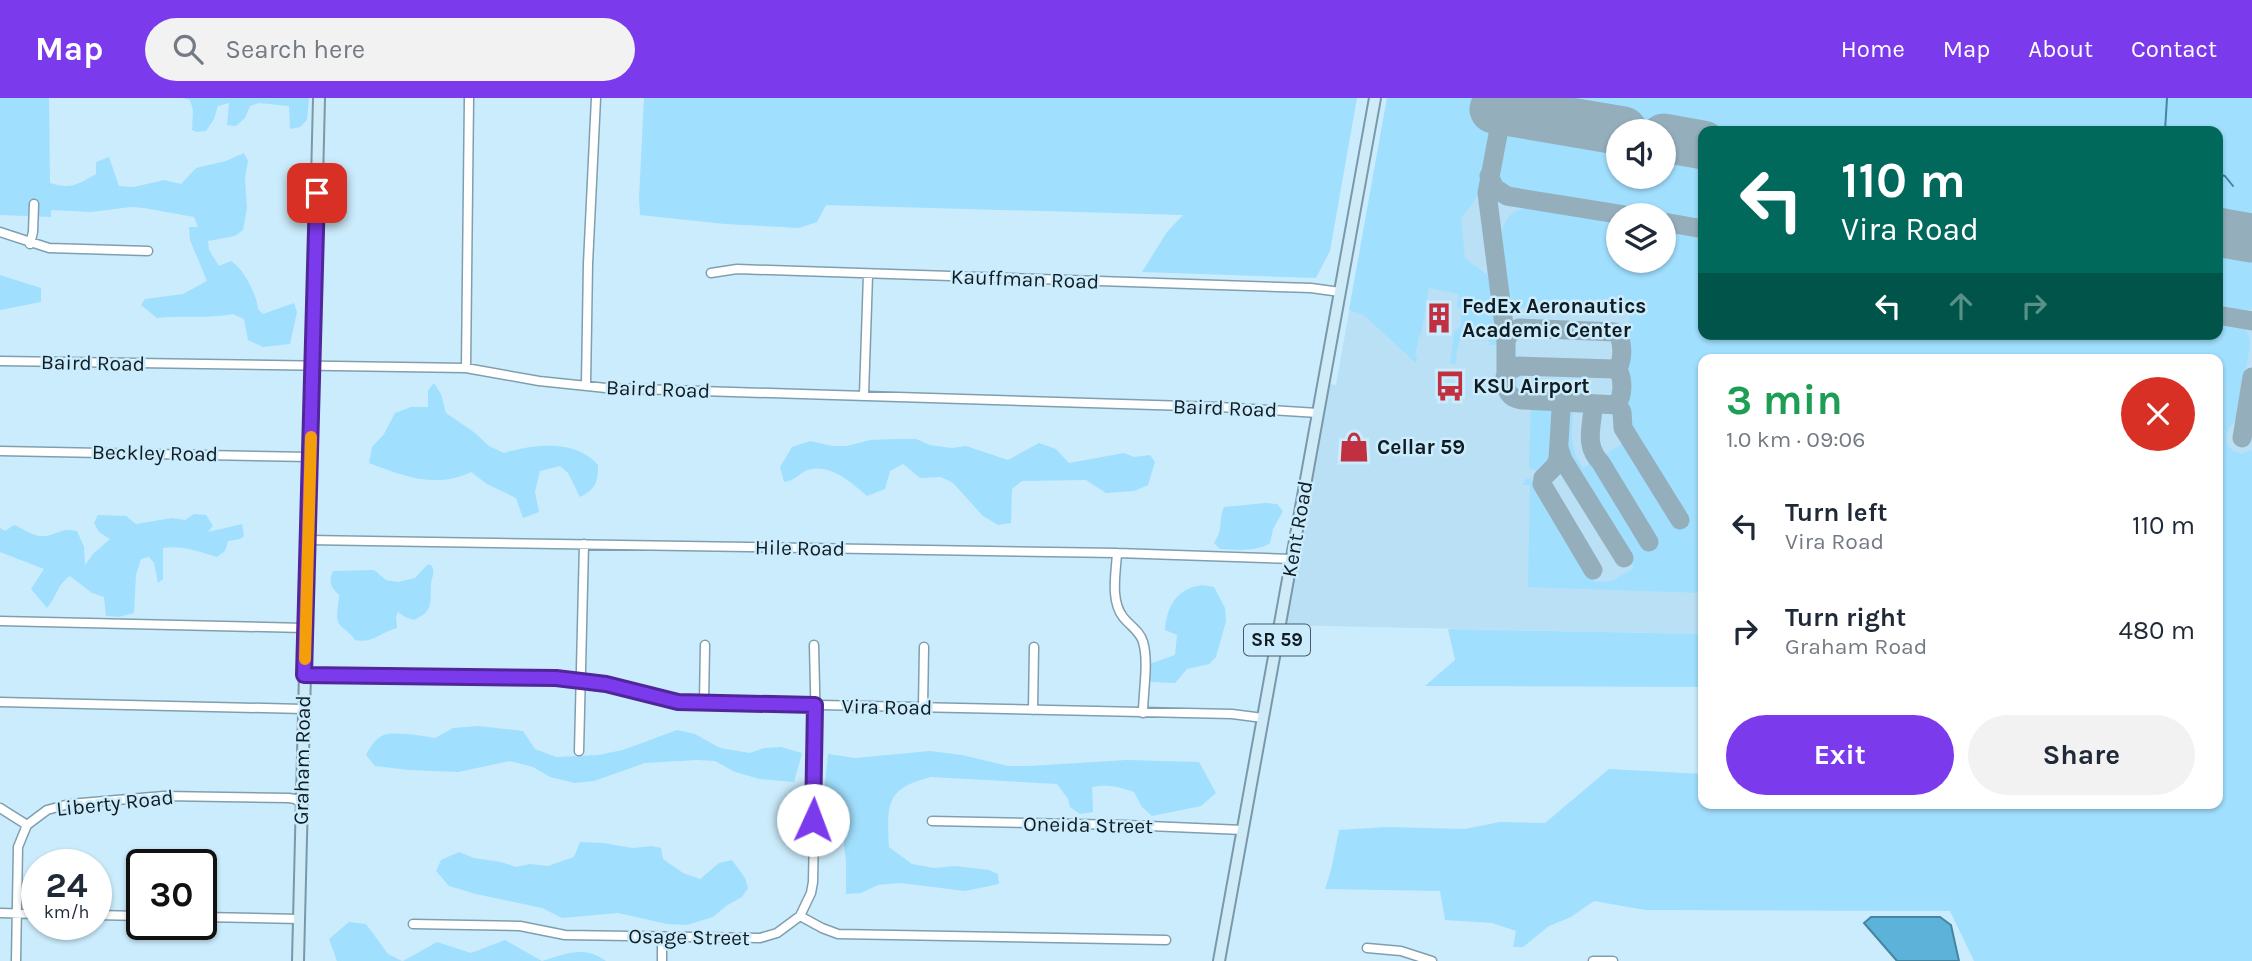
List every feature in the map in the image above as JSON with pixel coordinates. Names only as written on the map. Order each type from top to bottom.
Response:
[{"type":"main road","name":"Graham Road","points":[[298,961],[319,98]]},
{"type":"main road","name":"Kent Road","points":[[1219,961],[1375,98]]},
{"type":"street","points":[[466,368],[469,98]]},
{"type":"street","points":[[586,386],[588,264],[596,98]]},
{"type":"street","points":[[30,244],[34,205]]},
{"type":"street","points":[[0,232],[49,248],[148,251]]},
{"type":"street","name":"Kauffman Road","points":[[711,273],[737,269],[1297,288],[1340,292]]},
{"type":"street","points":[[864,395],[868,275]]},
{"type":"street","name":"Baird Road","points":[[0,361],[466,368],[539,381],[606,388],[1219,407],[1318,413]]},
{"type":"street","name":"Beckley Road","points":[[0,451],[310,457]]},
{"type":"street","name":"Hile Road","points":[[308,540],[1117,553],[1291,559]]},
{"type":"street","points":[[579,751],[584,544]]},
{"type":"street","points":[[1117,553],[1118,607],[1140,636],[1144,649],[1143,713]]},
{"type":"street","points":[[0,621],[305,628]]},
{"type":"street","points":[[704,703],[705,645]]},
{"type":"street","points":[[814,645],[813,882],[800,916],[821,929],[838,934],[1166,940]]},
{"type":"street","points":[[923,708],[924,647]]},
{"type":"street","points":[[1033,710],[1034,648]]},
{"type":"street","name":"Vira Road","points":[[304,675],[556,678],[622,687],[667,700],[704,703],[1232,714],[1263,718]]},
{"type":"street","points":[[0,702],[303,709]]},
{"type":"street","name":"Liberty Road","points":[[16,961],[18,847],[27,825],[47,810],[58,806],[125,799],[181,796],[275,797],[295,799],[302,804]]},
{"type":"street","points":[[0,808],[27,825]]},
{"type":"street","name":"Oneida Street","points":[[932,821],[1243,830]]},
{"type":"street","points":[[0,913],[21,914]]},
{"type":"street","name":"Osage Street","points":[[413,924],[520,926],[565,935],[760,938],[777,933],[800,916]]},
{"type":"street","points":[[217,917],[299,919]]},
{"type":"street","points":[[662,938],[662,961]]},
{"type":"street","points":[[1367,948],[1389,950],[1432,961]]},
{"type":"street","points":[[1385,961],[1389,950]]},
{"type":"street","points":[[1593,961],[1612,961]]},
{"type":"shaded area","points":[[0,98],[49,98],[50,183],[57,185],[69,186],[84,181],[96,174],[96,162],[109,157],[119,186],[134,187],[164,180],[181,184],[196,168],[226,161],[244,153],[248,161],[245,178],[247,208],[243,230],[235,236],[208,241],[209,250],[219,266],[231,261],[241,270],[258,309],[263,314],[294,303],[297,312],[290,344],[263,347],[248,340],[244,319],[233,314],[157,318],[141,305],[145,299],[183,294],[207,281],[190,240],[189,227],[198,227],[194,217],[131,207],[91,212],[51,210],[51,217],[0,215]]},
{"type":"shaded area","points":[[183,98],[309,98],[307,120],[300,127],[290,129],[289,106],[259,103],[250,106],[245,118],[236,126],[227,125],[229,103],[218,106],[206,131],[197,132],[192,130],[193,110],[190,100]]},
{"type":"shaded area","points":[[644,98],[1357,98],[1330,251],[1316,278],[1142,272],[1167,232],[1183,215],[826,205],[817,222],[799,228],[640,215]]},
{"type":"shaded area","points":[[1387,98],[2252,98],[2252,498],[2223,502],[2223,354],[1698,354],[1698,634],[1279,625],[1323,383],[1336,385]]},
{"type":"shaded area","points":[[1387,98],[2252,98],[2252,227],[2223,222],[2223,126],[1698,126],[1698,134],[1676,130],[1676,119],[1608,119],[1496,100],[1480,193],[1461,219],[1465,258],[1491,278],[1499,345],[1490,345],[1487,335],[1471,330],[1462,336],[1459,342],[1456,364],[1450,363],[1454,332],[1461,326],[1461,308],[1457,307],[1459,294],[1429,288],[1415,356],[1416,363],[1364,315],[1349,310]]},
{"type":"shaded area","points":[[1515,125],[1606,140],[1606,189],[1676,189],[1676,151],[1698,155],[1698,221],[1676,217],[1676,203],[1606,203],[1606,205],[1505,188],[1498,182],[1496,173],[1507,129]]},
{"type":"shaded area","points":[[1532,207],[1606,219],[1606,273],[1676,273],[1676,231],[1698,234],[1698,340],[2223,340],[2223,322],[2240,326],[2248,333],[2250,344],[2239,417],[2226,436],[2227,445],[2233,451],[2242,454],[2252,450],[2252,961],[1974,961],[1950,911],[1645,910],[1594,901],[1571,917],[1549,926],[1523,947],[1513,947],[1516,931],[1492,923],[1445,920],[1440,891],[1325,889],[1339,830],[1386,827],[1465,829],[1500,822],[1545,823],[1609,769],[1698,774],[1698,809],[2223,809],[2223,354],[1698,354],[1698,593],[1528,587],[1530,485],[1522,485],[1526,479],[1531,479],[1595,582],[1612,581],[1634,568],[1566,456],[1568,409],[1573,409],[1572,440],[1578,460],[1583,468],[1595,460],[1647,544],[1653,540],[1602,456],[1627,441],[1679,524],[1685,520],[1629,429],[1627,350],[1630,313],[1509,307],[1502,238],[1506,220],[1512,214]]},
{"type":"shaded area","points":[[2223,244],[2252,248],[2252,309],[2239,312],[2223,309]]},
{"type":"shaded area","points":[[0,275],[41,288],[41,302],[0,310]]},
{"type":"shaded area","points":[[434,383],[441,394],[446,413],[489,446],[504,453],[541,446],[566,447],[578,451],[598,465],[595,484],[580,497],[568,473],[560,466],[540,471],[535,492],[539,512],[523,518],[516,498],[487,484],[471,472],[446,480],[420,479],[369,463],[372,447],[384,434],[395,413],[411,407],[428,407],[428,390]]},
{"type":"shaded area","points":[[1531,407],[1552,408],[1554,412],[1551,462],[1539,470],[1530,469],[1529,465]]},
{"type":"shaded area","points":[[916,439],[930,445],[952,448],[966,446],[1008,460],[1039,443],[1056,449],[1069,463],[1124,453],[1134,457],[1150,455],[1155,462],[1148,485],[1134,491],[1106,493],[1086,480],[1022,481],[1012,489],[1011,523],[998,525],[983,516],[953,483],[941,477],[920,478],[903,464],[890,471],[885,489],[867,496],[855,485],[824,469],[808,470],[784,482],[780,467],[792,447],[810,441],[847,446],[870,440]]},
{"type":"shaded area","points":[[1277,504],[1283,511],[1273,529],[1270,543],[1259,548],[1239,550],[1220,549],[1214,543],[1219,533],[1224,507]]},
{"type":"shaded area","points":[[194,514],[206,515],[213,526],[208,532],[242,524],[244,536],[228,541],[225,551],[217,557],[184,548],[163,548],[163,579],[158,583],[154,563],[149,557],[141,559],[136,575],[134,613],[119,617],[106,616],[104,597],[92,593],[70,576],[62,583],[47,608],[31,589],[44,569],[0,552],[0,528],[5,531],[14,525],[31,534],[42,536],[66,530],[77,531],[84,547],[85,565],[110,539],[99,532],[94,523],[98,515],[126,516],[136,524],[172,518],[185,520]]},
{"type":"shaded area","points":[[428,564],[433,571],[430,601],[428,609],[420,617],[414,620],[398,612],[397,628],[361,641],[355,640],[339,624],[339,595],[332,587],[333,571],[374,570],[386,580],[398,582],[415,578]]},
{"type":"shaded area","points":[[1202,585],[1214,587],[1225,608],[1226,621],[1216,657],[1209,664],[1187,669],[1175,683],[1152,682],[1147,677],[1147,665],[1175,655],[1177,635],[1165,630],[1174,600],[1186,590]]},
{"type":"shaded area","points":[[1448,629],[1698,634],[1698,687],[1425,686],[1455,660]]},
{"type":"shaded area","points":[[478,726],[523,731],[535,749],[556,757],[598,755],[623,750],[677,730],[695,734],[720,748],[750,753],[764,748],[781,747],[802,753],[794,782],[760,779],[735,772],[715,761],[645,763],[594,781],[575,783],[550,777],[533,767],[510,761],[458,772],[409,770],[375,766],[366,755],[375,741],[384,735],[435,738],[453,728]]},
{"type":"shaded area","points":[[930,751],[962,755],[1008,766],[1126,760],[1199,762],[1216,793],[1201,806],[1152,816],[1142,807],[1134,792],[1114,786],[1092,787],[1093,812],[1080,814],[1070,807],[1068,799],[1057,784],[931,777],[916,781],[897,793],[892,800],[888,820],[889,847],[912,864],[934,868],[955,866],[989,870],[998,874],[999,884],[965,891],[900,883],[878,885],[861,893],[846,894],[846,861],[842,832],[846,812],[839,798],[823,801],[828,754],[855,758]]},
{"type":"shaded area","points":[[580,842],[661,848],[663,859],[683,873],[700,879],[719,863],[732,860],[745,878],[748,888],[742,897],[713,917],[687,925],[667,924],[618,913],[562,918],[542,908],[449,886],[436,871],[441,860],[459,852],[516,867],[530,864],[548,866],[574,857]]},
{"type":"shaded area","points":[[1871,917],[1940,917],[1951,925],[1959,961],[1897,961],[1864,923]]},
{"type":"shaded area","points":[[349,922],[366,924],[388,954],[402,961],[337,961],[329,939]]},
{"type":"shaded area","points":[[505,940],[542,961],[403,961],[437,942],[471,953]]},
{"type":"shaded area","points":[[582,952],[606,961],[542,961]]},
{"type":"waterway","points":[[2165,126],[2167,98]]},
{"type":"waterway","points":[[2223,176],[2233,186]]},
{"type":"taxiway","points":[[1532,116],[1509,120],[1499,129],[1487,193],[1506,341],[1506,387],[1512,396],[1520,400],[1618,405],[1622,412],[1623,428],[1680,520]]},
{"type":"taxiway","points":[[1489,176],[1495,188],[1507,196],[1606,212]]},
{"type":"taxiway","points":[[1676,224],[1698,228]]},
{"type":"taxiway","points":[[2223,316],[2252,321]]},
{"type":"taxiway","points":[[1506,341],[1510,333],[1519,328],[1615,332],[1620,339],[1622,354],[1618,368],[1614,369]]},
{"type":"taxiway","points":[[1505,377],[1510,370],[1519,366],[1614,369],[1619,372],[1622,387],[1620,399],[1614,404]]},
{"type":"taxiway","points":[[2242,438],[2252,377]]},
{"type":"taxiway","points":[[1567,402],[1561,405],[1558,459],[1543,478],[1542,484],[1593,570]]},
{"type":"taxiway","points":[[1587,403],[1593,409],[1590,438],[1593,450],[1649,542]]},
{"type":"taxiway","points":[[1559,448],[1563,460],[1624,558]]},
{"type":"runway","points":[[1494,109],[1606,128]]},
{"type":"runway","points":[[1676,140],[1698,144]]},
{"type":"runway","points":[[2223,233],[2252,238]]},
{"type":"slow traffic","points":[[305,659],[311,437]]},
{"type":"place","name":"FedEx Aeronautics Academic Center","points":[[1439,318]]},
{"type":"place","name":"KSU Airport","points":[[1450,386]]},
{"type":"place","name":"Cellar 59","points":[[1354,447]]},
{"type":"route","points":[[317,193],[304,675],[556,678],[622,687],[678,702],[815,705],[813,820]]}]
